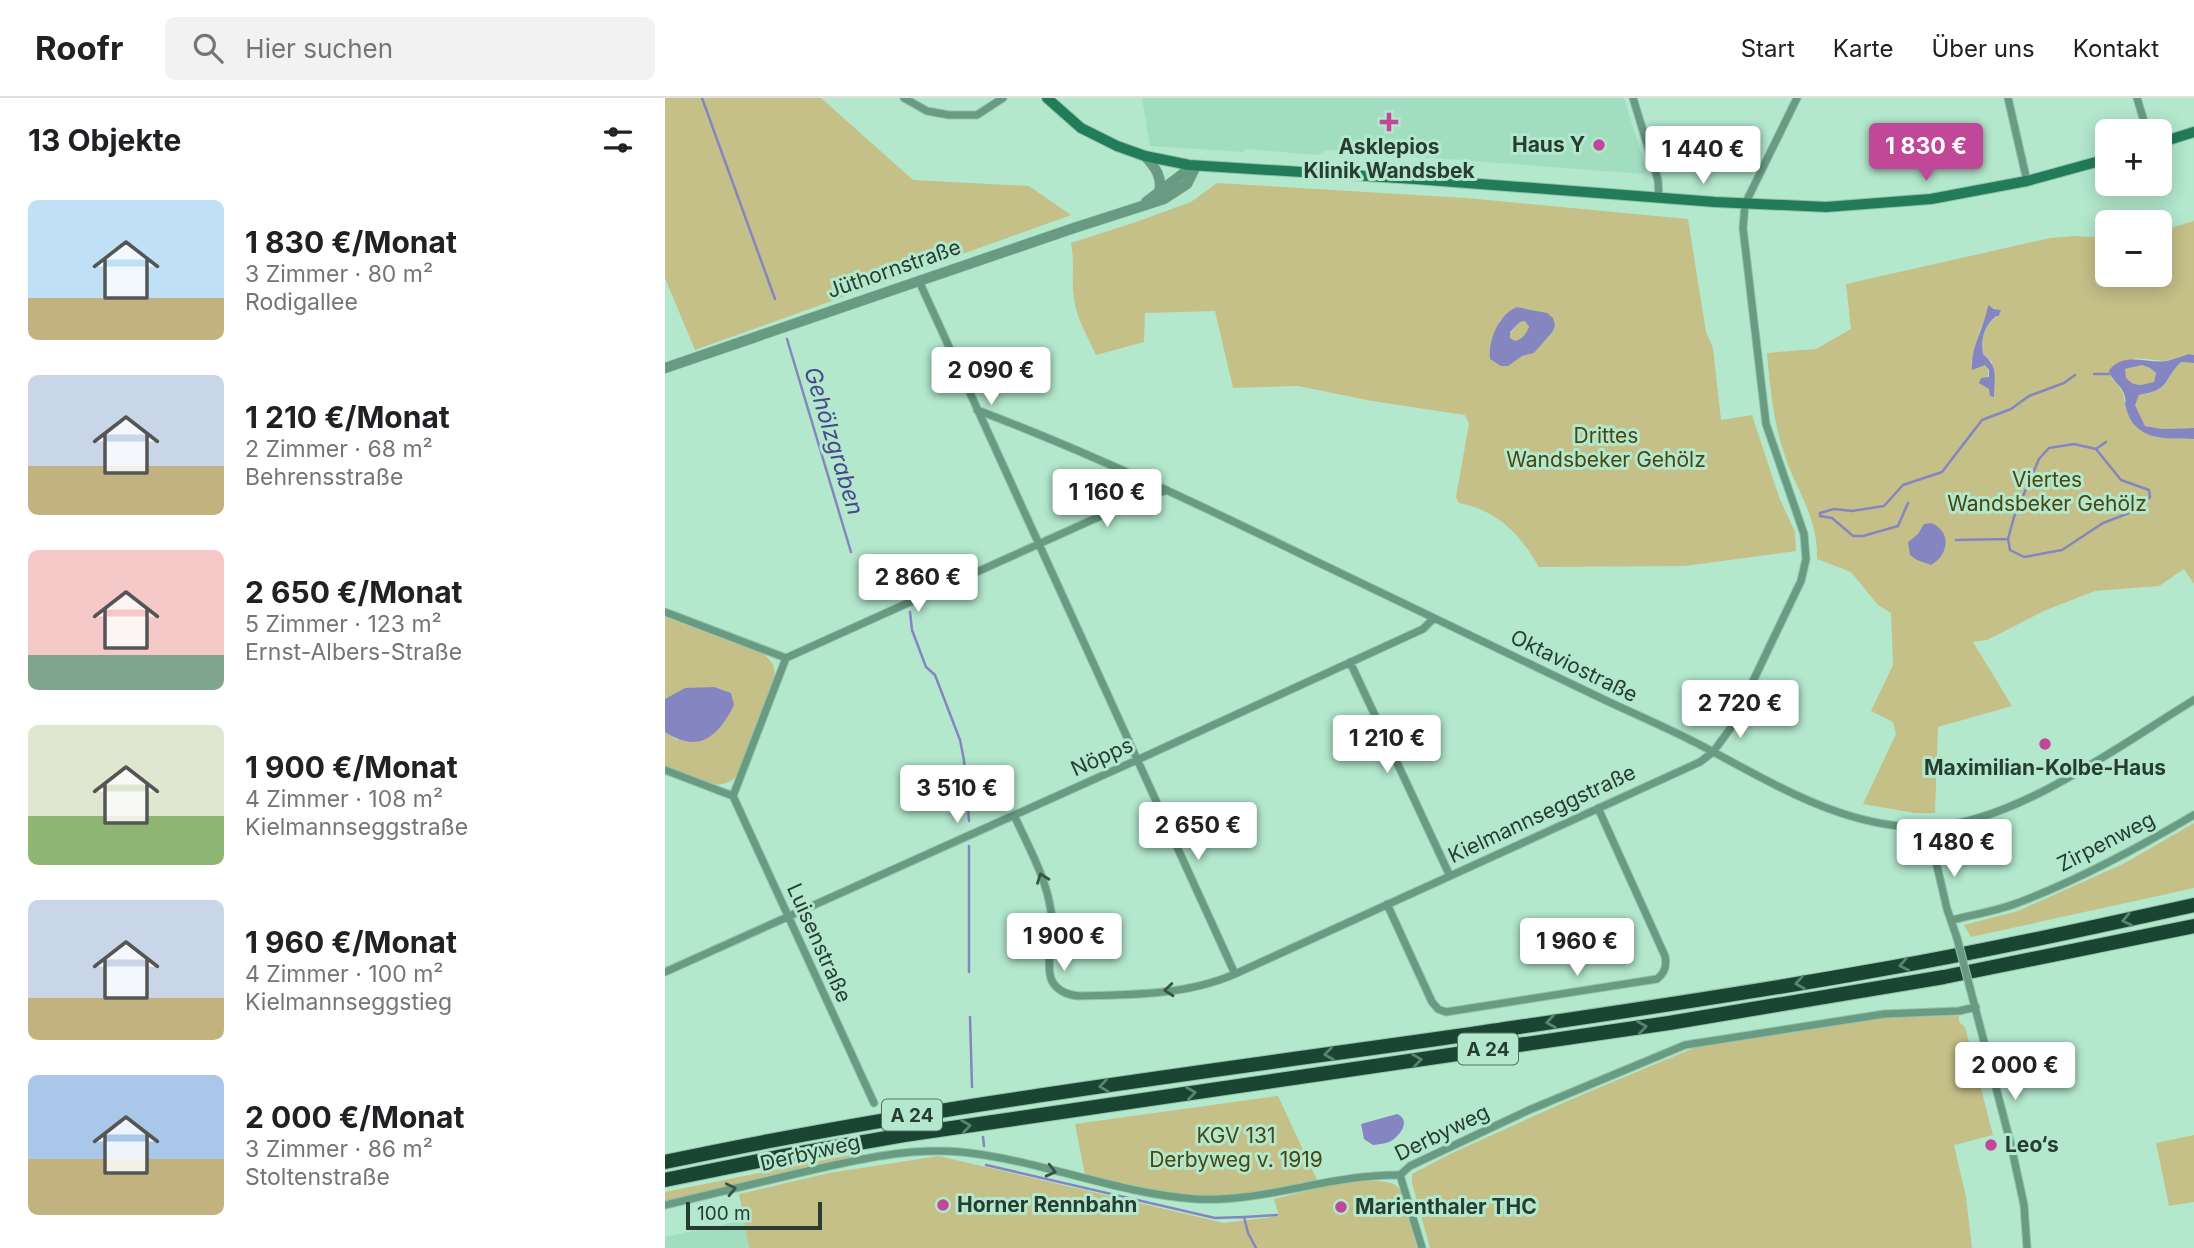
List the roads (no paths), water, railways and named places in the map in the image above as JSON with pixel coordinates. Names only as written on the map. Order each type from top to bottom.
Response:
[{"type":"highway","name":"A 24","points":[[665,1162],[779,1138],[971,1105],[1469,1034],[1868,972],[2194,905]]},
{"type":"highway","name":"A 24","points":[[665,1180],[904,1135],[1669,1023],[1871,990],[2046,958],[2194,926]]},
{"type":"main road","points":[[1047,98],[1081,128],[1117,146],[1145,156],[1196,166],[1415,179],[1659,199],[1826,207],[1886,204],[1967,194],[2095,162]]},
{"type":"main road","points":[[2172,139],[2194,132]]},
{"type":"street","points":[[904,98],[927,111],[949,115],[977,115],[1003,98]]},
{"type":"street","points":[[1633,98],[1658,180],[1659,199]]},
{"type":"street","name":"Kielmannseggstraße","points":[[1014,815],[1044,882],[1053,928],[1050,973],[1058,989],[1071,996],[1091,996],[1182,989],[1219,981],[1235,974],[1699,762],[1713,752],[1730,729],[1742,705],[1801,581],[1806,559],[1804,534],[1766,424],[1743,228],[1745,204],[1797,98]]},
{"type":"street","points":[[2008,98],[2027,181]]},
{"type":"street","points":[[2137,98],[2143,119]]},
{"type":"street","points":[[1145,156],[1158,173],[1160,193]]},
{"type":"street","name":"Jüthornstraße","points":[[1136,207],[1196,166]]},
{"type":"street","name":"Jüthornstraße","points":[[665,368],[1164,199],[1181,190],[1196,166]]},
{"type":"street","points":[[919,281],[1235,974]]},
{"type":"street","name":"Oktaviostraße","points":[[977,410],[1167,489],[1834,811],[1870,822],[1890,826],[1928,827],[1967,821],[2005,809],[2075,773],[2194,701]]},
{"type":"street","points":[[665,770],[733,796],[786,658],[1123,506],[1167,489]]},
{"type":"street","points":[[665,612],[786,658]]},
{"type":"street","name":"Nöpps","points":[[665,972],[1423,629],[1434,618]]},
{"type":"street","points":[[1350,662],[1450,876]]},
{"type":"street","name":"Luisenstraße","points":[[733,796],[874,1103]]},
{"type":"street","points":[[1387,904],[1432,1002],[1438,1009],[1446,1012],[1657,979],[1665,970],[1665,956],[1598,807]]},
{"type":"street","name":"Zirpenweg","points":[[1952,920],[2018,903],[2056,887],[2102,866],[2194,815]]},
{"type":"street","points":[[1928,827],[1947,909],[1976,1007],[2014,1157],[2024,1205],[2028,1248]]},
{"type":"street","name":"Derbyweg","points":[[665,1205],[879,1156],[942,1151],[989,1156],[1111,1185],[1179,1197],[1214,1199],[1286,1190],[1362,1176],[1400,1175],[1410,1166],[1529,1110],[1685,1045],[1884,1014],[1959,1012],[1976,1007]]},
{"type":"street","points":[[1400,1175],[1422,1248]]},
{"type":"water","points":[[1988,305],[2001,310],[1999,316],[1987,327],[1983,340],[1983,354],[1995,373],[1994,397],[1990,396],[1989,389],[1979,383],[1981,378],[1989,377],[1989,370],[1985,365],[1972,370],[1973,353]]},
{"type":"water","points":[[1517,307],[1547,313],[1553,318],[1555,325],[1534,353],[1522,356],[1508,366],[1501,366],[1490,359],[1491,344],[1496,328],[1511,310]],"holes":[[[1525,321],[1529,327],[1520,339],[1515,341],[1510,338],[1510,332],[1520,322]]]},
{"type":"water","points":[[2194,355],[2194,363],[2181,362],[2162,387],[2139,395],[2135,405],[2145,426],[2163,429],[2194,428],[2194,439],[2153,436],[2136,427],[2125,405],[2124,393],[2109,370],[2122,361],[2167,361]],"holes":[[[2142,365],[2156,373],[2154,382],[2142,385],[2126,378],[2125,369]]]},
{"type":"water","points":[[1931,523],[1942,532],[1946,543],[1942,555],[1931,565],[1910,555],[1908,542],[1918,534],[1924,524]]},
{"type":"water","points":[[714,687],[731,693],[734,705],[714,733],[698,742],[688,742],[665,732],[665,699],[685,688]]},
{"type":"water","points":[[1397,1114],[1404,1124],[1395,1138],[1387,1143],[1373,1145],[1364,1139],[1361,1124]]},
{"type":"waterway","name":"Gehölzgraben","points":[[702,98],[775,299]]},
{"type":"waterway","name":"Gehölzgraben","points":[[787,339],[851,552]]},
{"type":"waterway","points":[[2094,374],[2110,374]]},
{"type":"waterway","points":[[1908,503],[1898,526],[1863,536],[1853,536],[1832,518],[1820,516],[1820,513],[1834,509],[1852,511],[1884,506],[1903,485],[1942,472],[1982,420],[2011,409],[2029,396],[2064,383],[2075,375]]},
{"type":"waterway","points":[[2096,449],[2106,442]]},
{"type":"waterway","points":[[2074,444],[2096,449],[2121,480],[2149,490],[2150,497],[2137,510],[2103,523],[2062,550],[2024,557],[2010,550],[2008,539],[2014,517],[2039,459],[2049,448],[2074,444]]},
{"type":"waterway","points":[[1956,540],[2008,539]]},
{"type":"waterway","name":"Gehölzgraben","points":[[910,612],[912,630],[926,667],[935,675],[960,740],[969,821]]},
{"type":"waterway","name":"Gehölzgraben","points":[[969,846],[969,972]]},
{"type":"waterway","name":"Gehölzgraben","points":[[970,1017],[972,1087]]},
{"type":"waterway","name":"Gehölzgraben","points":[[983,1137],[984,1146]]},
{"type":"waterway","name":"Gehölzgraben","points":[[986,1165],[1215,1218],[1244,1217],[1256,1248]]},
{"type":"waterway","points":[[1245,1217],[1277,1215]]},
{"type":"place","name":"Asklepios Klinik Wandsbek","points":[[1389,122]]},
{"type":"place","name":"Haus Y","points":[[1599,145]]},
{"type":"place","name":"Maximilian-Kolbe-Haus","points":[[2045,744]]},
{"type":"place","name":"Leo‘s","points":[[1991,1145]]},
{"type":"place","name":"Horner Rennbahn","points":[[943,1205]]},
{"type":"place","name":"Marienthaler THC","points":[[1341,1207]]},
{"type":"park label","name":"Drittes Wandsbeker Gehölz","points":[[1606,448]]},
{"type":"park label","name":"Viertes Wandsbeker Gehölz","points":[[2047,492]]},
{"type":"park label","name":"KGV 131 Derbyweg v. 1919","points":[[1236,1148]]}]
